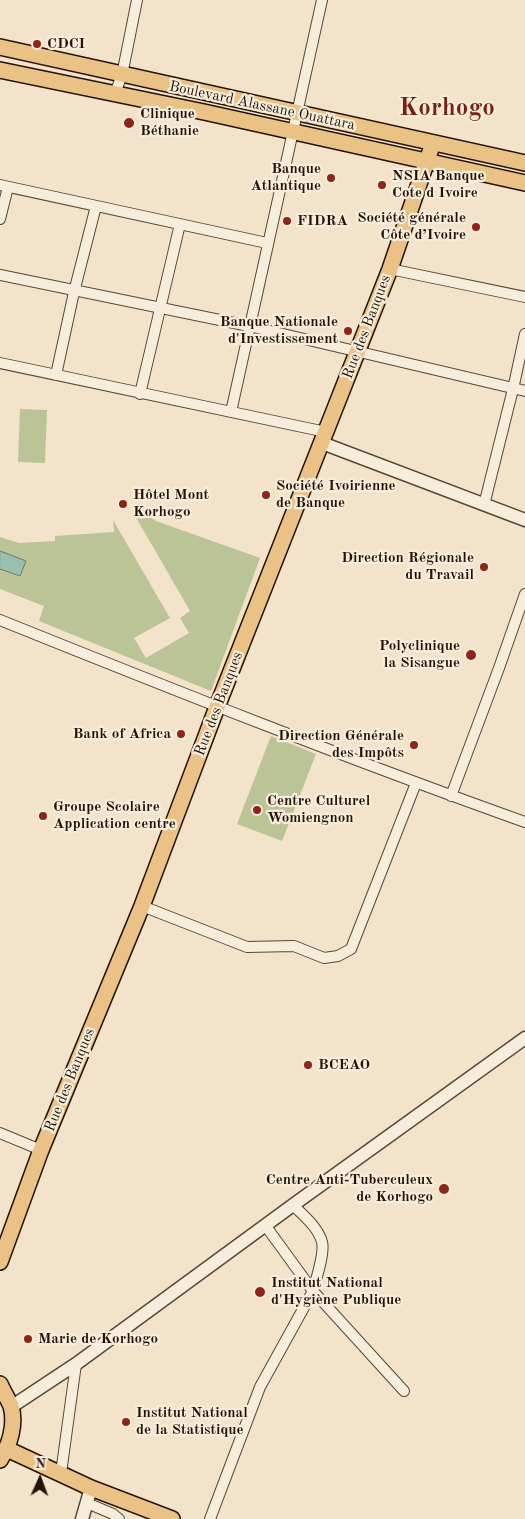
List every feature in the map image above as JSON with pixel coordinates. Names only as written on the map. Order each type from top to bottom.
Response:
[{"type":"main road","name":"Boulevard Alassane Ouattara","points":[[0,47],[525,163]]},
{"type":"main road","name":"Boulevard Alassane Ouattara","points":[[0,70],[292,131],[525,184]]},
{"type":"main road","name":"Rue des Banques","points":[[0,1262],[41,1150],[142,906],[217,707],[358,353],[390,269],[432,143]]},
{"type":"main road","points":[[0,1384],[11,1407],[12,1429],[4,1455],[61,1473],[89,1495],[172,1519]]},
{"type":"street","points":[[114,93],[122,75],[137,0]]},
{"type":"street","points":[[231,412],[322,0]]},
{"type":"street","points":[[0,219],[4,186],[267,243]]},
{"type":"street","points":[[56,375],[74,292],[96,206]]},
{"type":"street","points":[[140,394],[162,308],[180,224]]},
{"type":"street","points":[[390,269],[525,297]]},
{"type":"street","points":[[0,275],[74,292],[249,326],[525,391]]},
{"type":"street","points":[[484,505],[525,334]]},
{"type":"street","points":[[0,363],[231,412],[324,438],[484,505],[525,520]]},
{"type":"street","points":[[451,796],[525,594]]},
{"type":"street","points":[[0,620],[217,707],[451,796],[525,822]]},
{"type":"street","points":[[142,906],[247,947],[294,946],[324,958],[338,956],[351,949],[416,782]]},
{"type":"street","points":[[11,1407],[76,1364],[525,1038]]},
{"type":"street","points":[[0,1133],[41,1150]]},
{"type":"street","points":[[210,1519],[260,1387],[313,1291],[321,1258],[322,1242],[313,1226],[293,1205]]},
{"type":"street","points":[[265,1225],[313,1291],[404,1392]]},
{"type":"street","points":[[61,1473],[76,1364]]},
{"type":"street","points":[[82,1519],[89,1495],[119,1519]]},
{"type":"green space","points":[[20,409],[47,410],[45,463],[18,462]]},
{"type":"green space","points":[[144,508],[150,517],[156,521],[260,558],[211,691],[39,621],[44,606],[0,589],[0,537],[19,543],[55,541],[55,536],[114,532],[113,520],[170,618],[134,638],[146,658],[189,633],[180,618],[190,611],[134,514]]},
{"type":"green space","points":[[271,736],[316,754],[282,841],[237,824]]},
{"type":"water","points":[[0,551],[26,561],[20,576],[0,569]]},
{"type":"place","name":"CDCI","points":[[37,44]]},
{"type":"place","name":"Clinique Béthanie","points":[[129,123]]},
{"type":"place","name":"Banque Atlantique","points":[[331,178]]},
{"type":"place","name":"NSIA Banque Cote d Ivoire","points":[[382,185]]},
{"type":"place","name":"FIDRA","points":[[287,221]]},
{"type":"place","name":"Société générale Côte d’Ivoire","points":[[476,227]]},
{"type":"place","name":"Banque Nationale d'Investissement","points":[[348,331]]},
{"type":"place","name":"Société Ivoirienne de Banque","points":[[266,495]]},
{"type":"place","name":"Hôtel Mont Korhogo","points":[[123,504]]},
{"type":"place","name":"Direction Régionale du Travail","points":[[484,567]]},
{"type":"place","name":"Polyclinique la Sisangue","points":[[471,655]]},
{"type":"place","name":"Bank of Africa","points":[[181,734]]},
{"type":"place","name":"Direction Générale des Impôts","points":[[414,745]]},
{"type":"place","name":"Centre Culturel Womiengnon","points":[[257,810]]},
{"type":"place","name":"Groupe Scolaire Application centre","points":[[43,816]]},
{"type":"place","name":"BCEAO","points":[[308,1065]]},
{"type":"place","name":"Centre Anti-Tuberculeux de Korhogo","points":[[444,1189]]},
{"type":"place","name":"Institut National d'Hygiène Publique","points":[[260,1292]]},
{"type":"place","name":"Marie de Korhogo","points":[[28,1339]]},
{"type":"place","name":"Institut National de la Statistique","points":[[126,1422]]},
{"type":"district","name":"Korhogo","points":[[447,108]]}]
